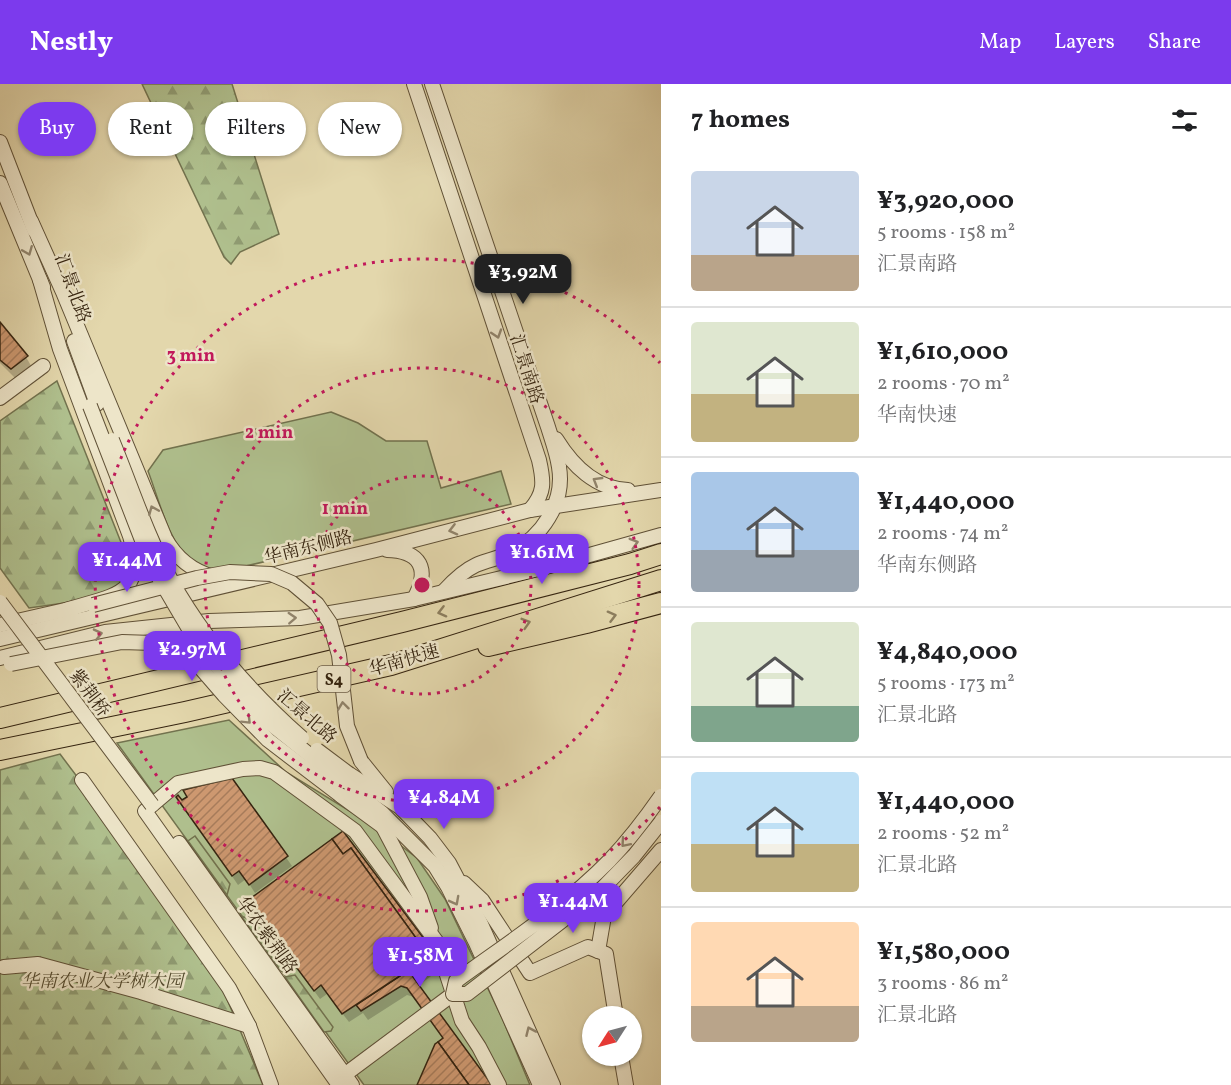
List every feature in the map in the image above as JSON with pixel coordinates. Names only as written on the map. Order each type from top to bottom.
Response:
[{"type":"highway","name":"华南快速","points":[[0,718],[402,622],[661,554]]},
{"type":"highway","name":"华南快速","points":[[0,750],[185,712],[391,665],[661,580]]},
{"type":"highway","points":[[391,665],[520,639],[661,603]]},
{"type":"highway","points":[[0,711],[101,693]]},
{"type":"highway","points":[[0,761],[185,712]]},
{"type":"street","name":"汇景南路","points":[[414,84],[539,460],[543,483],[542,492],[530,510]]},
{"type":"street","name":"汇景南路","points":[[432,84],[548,427]]},
{"type":"street","name":"汇景北路","points":[[0,142],[32,221],[93,405]]},
{"type":"street","name":"汇景北路","points":[[0,183],[93,405],[170,578],[210,641],[250,690],[310,745],[344,783],[382,813],[435,866],[462,915],[505,1004],[540,1085]]},
{"type":"street","points":[[452,199],[468,193]]},
{"type":"street","points":[[32,221],[172,551],[191,567],[210,576],[222,579],[262,577]]},
{"type":"street","points":[[40,280],[54,333],[130,536],[137,566],[134,580],[117,594],[66,610]]},
{"type":"street","points":[[0,398],[43,366]]},
{"type":"street","points":[[548,427],[574,464],[597,481],[609,488],[620,490],[657,491]]},
{"type":"street","points":[[442,592],[474,566],[507,555],[538,533],[555,505],[558,493],[559,468],[548,427]]},
{"type":"street","name":"华南东侧路","points":[[0,639],[376,550],[530,510],[657,491]]},
{"type":"street","points":[[4,663],[105,632],[209,621],[300,618],[414,599],[543,568],[661,535]]},
{"type":"street","points":[[376,550],[402,551],[416,558],[423,574],[422,583],[414,599]]},
{"type":"street","points":[[0,625],[230,572],[271,574],[292,583],[317,604],[330,623],[339,655],[347,726],[362,761],[375,780],[400,807]]},
{"type":"street","name":"紫荆桥","points":[[0,602],[148,808]]},
{"type":"street","name":"紫荆桥","points":[[0,616],[148,808]]},
{"type":"street","points":[[4,663],[122,642],[153,643],[178,650],[198,665],[268,740],[344,783],[383,827],[420,897],[462,1021],[499,1085]]},
{"type":"street","points":[[148,808],[178,783],[243,769],[260,768],[274,772],[355,831],[436,941]]},
{"type":"street","points":[[82,780],[229,988],[249,1026],[271,1085]]},
{"type":"street","name":"汇景北路","points":[[344,783],[400,807],[441,851],[458,878],[553,1085]]},
{"type":"street","points":[[453,994],[456,981],[590,879],[625,843],[661,796]]},
{"type":"street","name":"华农紫荆路","points":[[148,808],[341,1082]]},
{"type":"street","points":[[341,1082],[453,994],[467,994],[578,911],[617,875],[661,822]]},
{"type":"street","points":[[383,827],[422,853]]},
{"type":"street","points":[[598,951],[604,916],[661,850]]},
{"type":"street","points":[[458,878],[482,900],[530,973],[588,947],[606,954],[614,1006]]},
{"type":"street","points":[[4,967],[38,964],[141,992],[249,1026]]},
{"type":"street","points":[[623,1066],[626,1085]]},
{"type":"green space","points":[[142,84],[232,84],[238,102],[205,102],[205,156],[255,156],[279,234],[240,252],[231,264],[224,257],[176,156],[193,156],[193,102],[151,102]]},
{"type":"green space","points":[[57,381],[128,560],[120,584],[100,598],[29,608],[0,568],[0,421]]},
{"type":"green space","points":[[331,412],[358,423],[386,441],[427,441],[441,488],[501,471],[511,504],[216,573],[190,560],[176,543],[170,531],[148,471],[163,450]]},
{"type":"green space","points":[[229,720],[286,772],[379,829],[417,858],[445,899],[503,1020],[530,1085],[364,1085],[117,743]]},
{"type":"green space","name":"华南农业大学树木园","points":[[60,754],[233,984],[224,992],[263,1085],[0,1085],[0,770]]},
{"type":"green space","points":[[195,836],[230,884],[227,895],[188,841]]},
{"type":"green space","points":[[241,916],[259,923],[292,969],[281,971]]},
{"type":"green space","points":[[295,975],[333,1027],[331,1031],[324,1032],[285,977]]},
{"type":"building","points":[[0,322],[28,356],[11,369],[0,360]]},
{"type":"building","points":[[232,778],[288,856],[249,885],[239,871],[232,876],[176,797],[178,795],[182,800],[187,797],[183,790]]},
{"type":"building","points":[[343,831],[428,944],[425,947],[435,960],[413,977],[492,1085],[469,1085],[438,1042],[443,1038],[407,988],[401,986],[361,1011],[356,1005],[421,962],[416,955],[421,951],[426,958],[429,956],[351,848],[343,854],[332,839]]},
{"type":"building","points":[[332,839],[343,854],[351,848],[429,956],[426,958],[421,951],[416,955],[421,962],[342,1014],[321,985],[314,991],[247,901]]},
{"type":"building","points":[[438,1042],[469,1085],[417,1085],[435,1044]]}]
